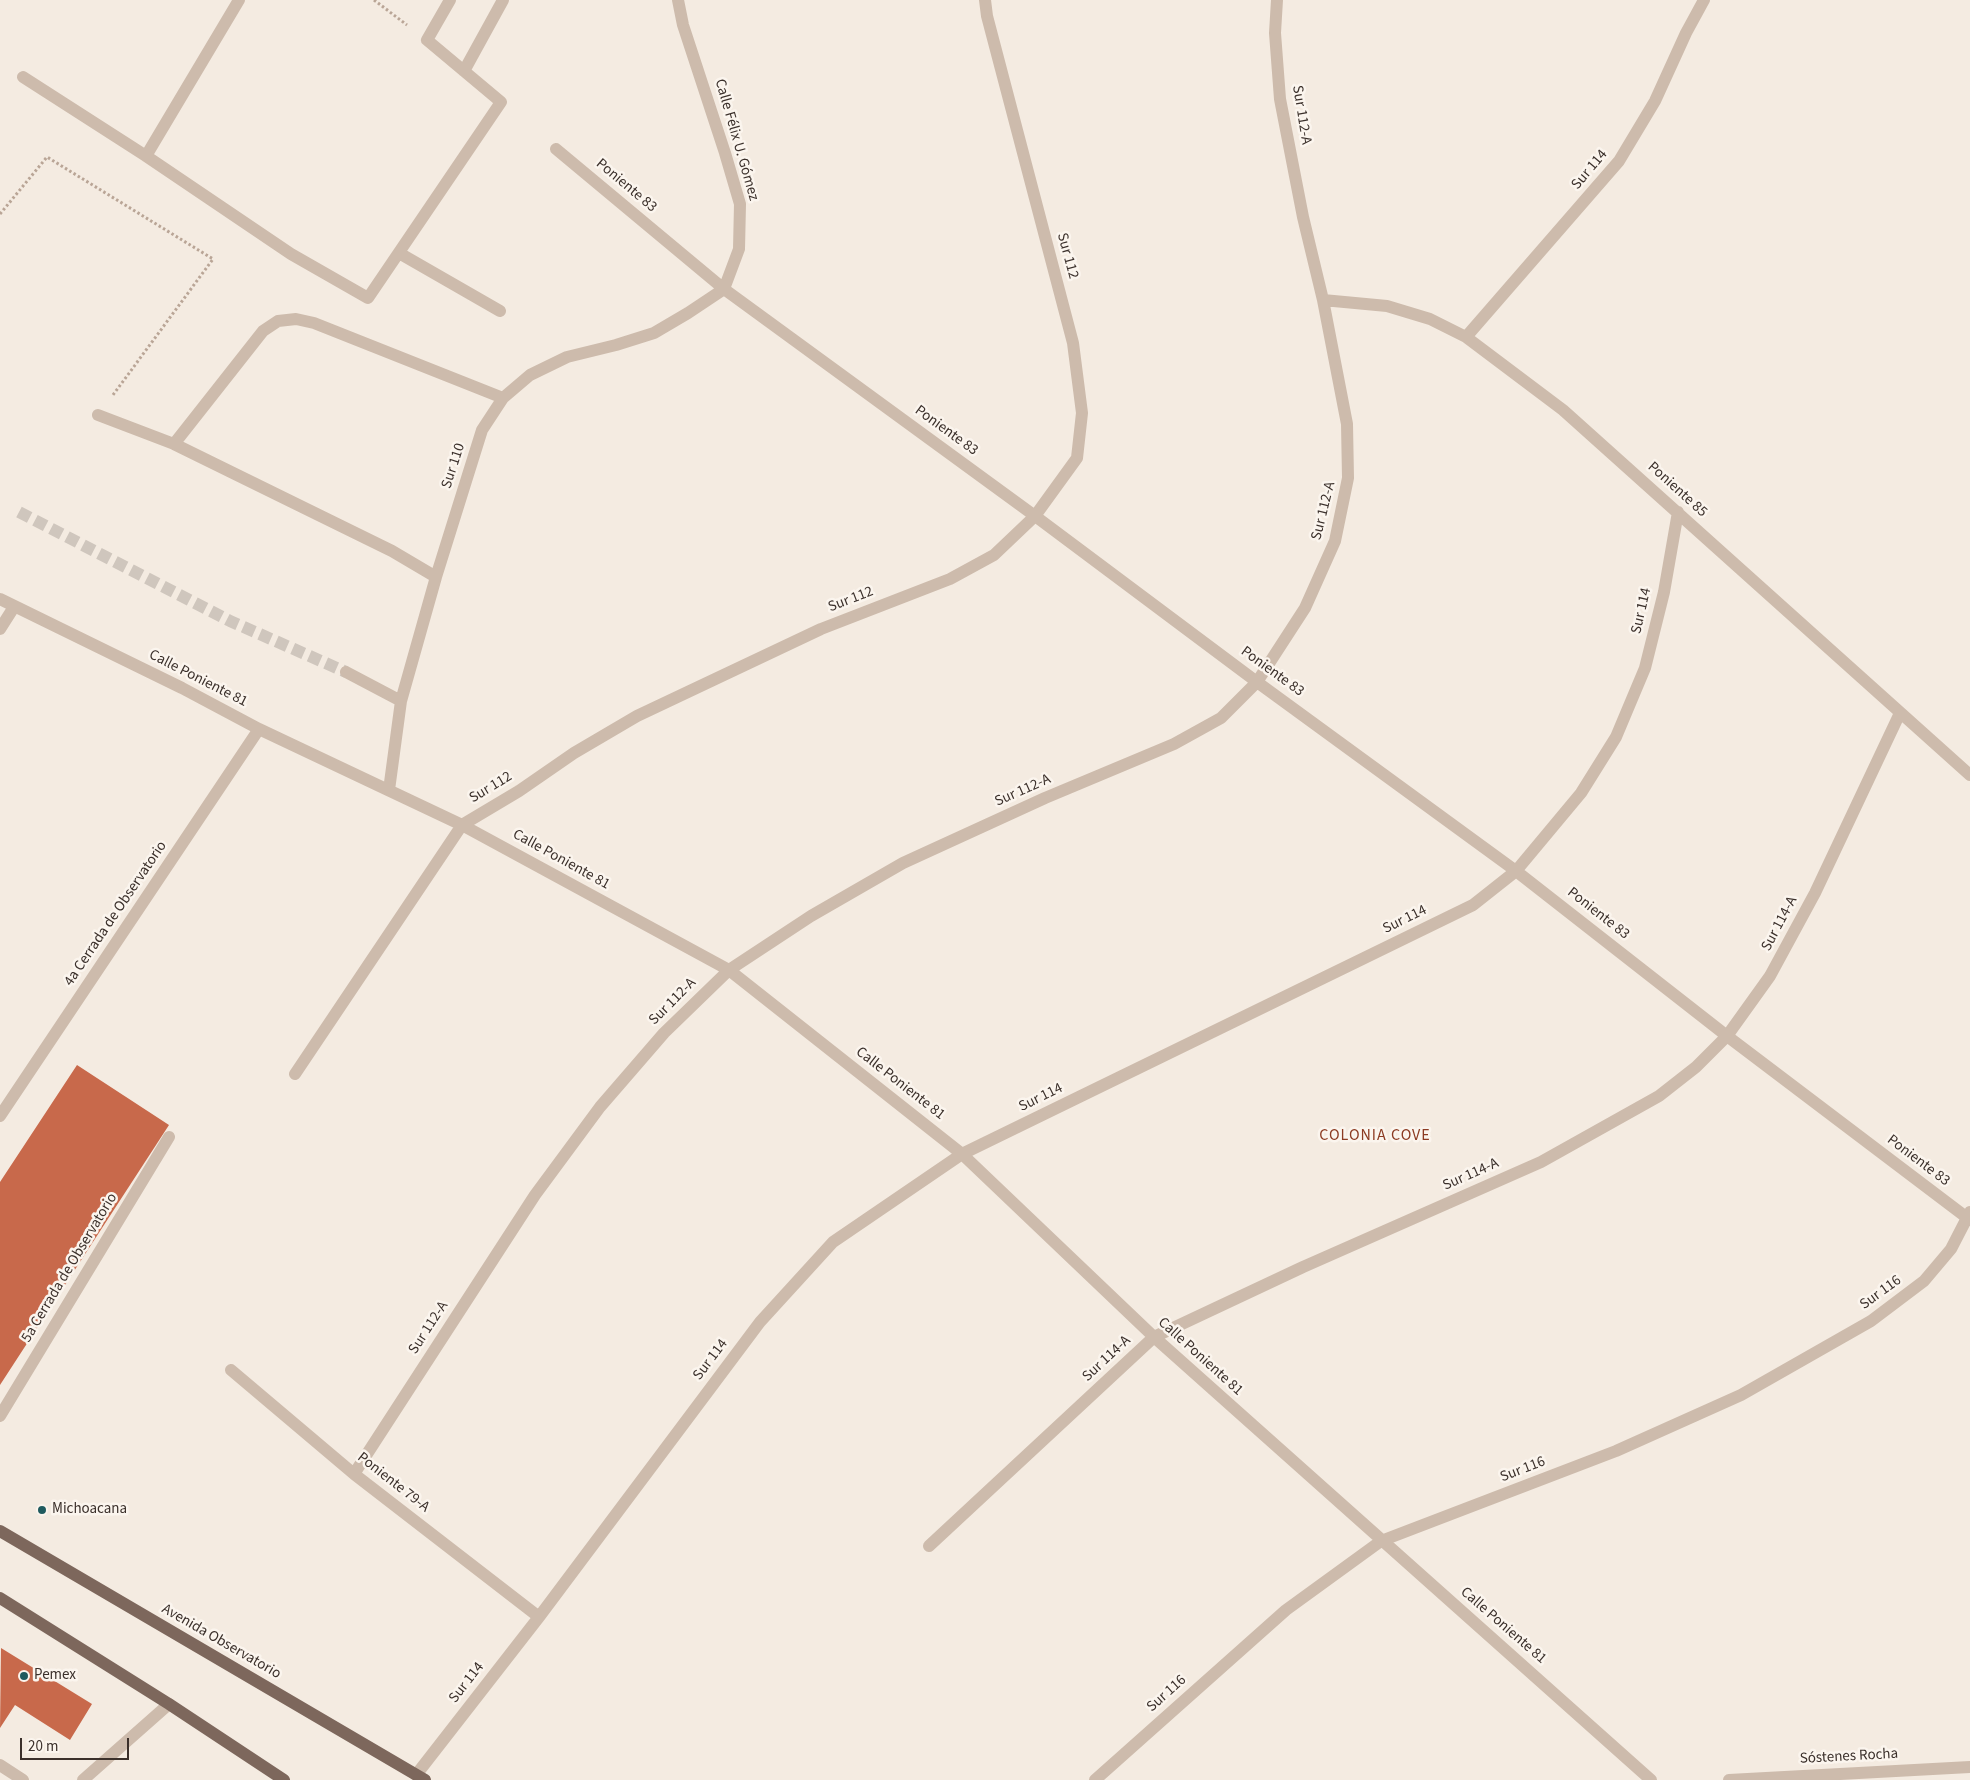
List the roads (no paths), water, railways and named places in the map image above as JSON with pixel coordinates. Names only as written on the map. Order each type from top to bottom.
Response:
[{"type":"main road","name":"Avenida Observatorio","points":[[0,1531],[420,1778]]},
{"type":"main road","points":[[0,1598],[169,1704],[284,1780]]},
{"type":"street","points":[[146,156],[239,0]]},
{"type":"street","points":[[22,77],[146,156],[291,254],[368,298],[501,102],[427,40],[450,0]]},
{"type":"street","points":[[464,71],[503,0]]},
{"type":"street","name":"Calle Félix U. Gómez","points":[[678,0],[683,25],[740,204],[740,249],[724,289]]},
{"type":"street","name":"Sur 112","points":[[295,1074],[462,825],[520,791],[574,753],[637,716],[821,629],[950,580],[994,555],[1035,516],[1077,458],[1082,413],[1073,344],[987,16],[985,0]]},
{"type":"street","name":"Sur 112-A","points":[[354,1474],[536,1195],[600,1107],[664,1033],[729,970],[811,916],[903,863],[1045,798],[1182,740],[1221,718],[1257,682],[1305,608],[1335,541],[1348,478],[1347,424],[1323,300],[1303,217],[1280,99],[1275,33],[1278,0]]},
{"type":"street","name":"Sur 114","points":[[1466,337],[1619,161],[1655,100],[1686,33],[1704,0]]},
{"type":"street","name":"Poniente 83","points":[[556,149],[724,289],[1516,871],[1727,1036],[1969,1217]]},
{"type":"street","points":[[398,253],[500,311]]},
{"type":"street","name":"Sur 110","points":[[389,790],[401,701],[436,577],[482,430],[503,398],[530,375],[568,358],[654,333],[724,289]]},
{"type":"street","name":"Poniente 85","points":[[1323,300],[1387,306],[1430,319],[1466,337],[1562,410],[1970,775]]},
{"type":"street","points":[[174,444],[263,331],[278,321],[296,319],[314,323],[503,398]]},
{"type":"street","points":[[98,415],[174,444],[392,551],[436,577]]},
{"type":"street","name":"Sur 114","points":[[420,1778],[760,1322],[833,1242],[962,1154],[1473,904],[1516,871],[1581,793],[1616,737],[1645,668],[1664,592],[1678,512]]},
{"type":"street","name":"Calle Poniente 81","points":[[0,599],[182,688],[259,729],[462,825],[729,970],[962,1154],[1154,1337],[1381,1541],[1652,1780]]},
{"type":"street","points":[[0,629],[14,607]]},
{"type":"street","points":[[346,672],[401,701]]},
{"type":"street","name":"Sur 114-A","points":[[929,1546],[1154,1337],[1303,1267],[1541,1162],[1659,1096],[1696,1066],[1727,1036],[1770,976],[1810,901],[1900,713]]},
{"type":"street","name":"4a Cerrada de Observatorio","points":[[0,1116],[259,729]]},
{"type":"street","name":"5a Cerrada de Observatorio","points":[[0,1416],[169,1137]]},
{"type":"street","name":"Sur 116","points":[[1095,1780],[1286,1610],[1381,1541],[1616,1451],[1741,1395],[1871,1321],[1924,1281],[1950,1250],[1969,1217]]},
{"type":"street","name":"Poniente 79-A","points":[[231,1370],[354,1474],[539,1617]]},
{"type":"street","points":[[83,1780],[169,1704]]},
{"type":"street","points":[[0,1765],[23,1780]]},
{"type":"street","name":"Sóstenes Rocha","points":[[1730,1780],[1970,1768]]},
{"type":"tunnel","points":[[19,512],[230,621],[346,672]]},
{"type":"place","name":"Michoacana","points":[[42,1510]]},
{"type":"place","name":"Pemex","points":[[24,1676]]},
{"type":"district","name":"COLONIA COVE","points":[[1375,1136]]}]
